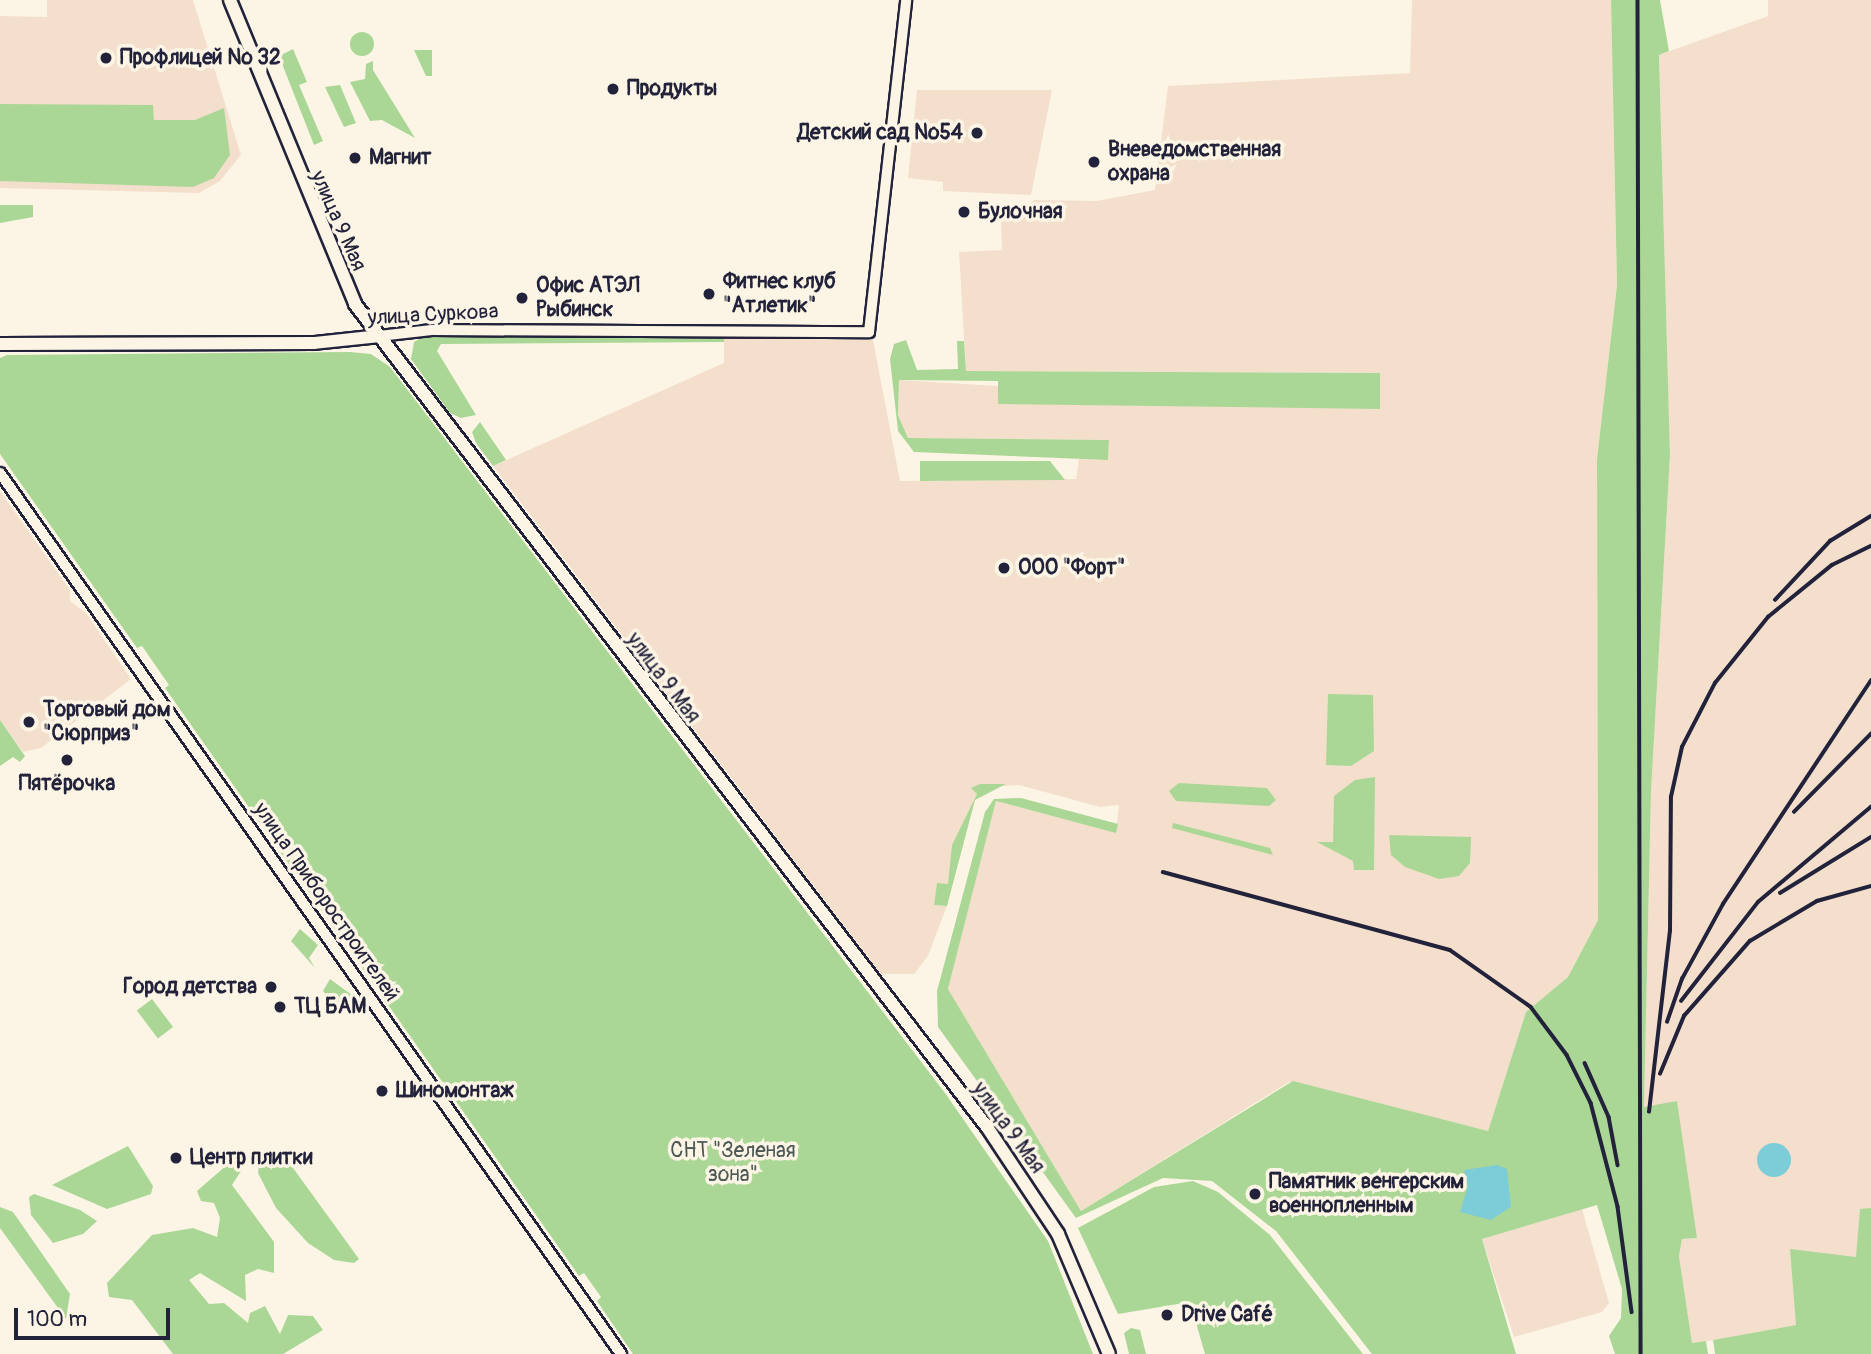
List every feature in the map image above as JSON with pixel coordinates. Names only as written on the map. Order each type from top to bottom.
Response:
[{"type":"main road","name":"улица 9 Мая","points":[[230,0],[317,225],[355,304],[994,1138],[1063,1244],[1109,1354]]},
{"type":"main road","name":"улица Суркова","points":[[4,345],[314,343],[379,336]]},
{"type":"street","name":"улица Суркова","points":[[379,336],[432,330],[869,332],[906,0]]},
{"type":"street","name":"улица Приборостроителей","points":[[0,472],[621,1354]]},
{"type":"shaded area","name":"Профлицей № 32","points":[[47,0],[193,0],[241,155],[220,181],[199,193],[0,188],[0,16],[47,17]]},
{"type":"shaded area","points":[[1412,0],[1611,0],[1617,285],[1597,459],[1598,921],[1568,977],[1526,1012],[1488,1131],[1289,1082],[1081,1211],[948,989],[996,801],[1116,832],[1119,805],[1100,807],[1019,785],[972,788],[977,793],[948,885],[937,884],[934,905],[947,906],[928,956],[914,974],[881,974],[493,466],[724,363],[724,337],[873,340],[900,481],[1076,479],[1079,459],[1108,460],[1109,440],[908,438],[898,415],[899,380],[1380,409],[1380,373],[966,371],[959,252],[1002,250],[1001,221],[1014,220],[1034,200],[1097,201],[1155,190],[1168,86],[1410,73]]},
{"type":"shaded area","points":[[1768,0],[1871,0],[1871,1259],[1796,1325],[1692,1344],[1679,1256],[1682,1239],[1697,1238],[1657,1108],[1644,1107],[1651,792],[1670,455],[1659,55],[1768,16]]},
{"type":"shaded area","name":"Детский сад №54","points":[[917,90],[1052,90],[1031,195],[943,191],[943,182],[908,178]]},
{"type":"shaded area","points":[[0,491],[70,590],[70,601],[86,613],[131,679],[41,748],[23,752],[0,720]]},
{"type":"shaded area","points":[[1582,1209],[1609,1303],[1602,1312],[1514,1337],[1482,1239]]},
{"type":"green space","points":[[1611,0],[1660,0],[1669,51],[1659,55],[1670,455],[1651,792],[1644,1107],[1677,1101],[1697,1238],[1682,1239],[1679,1256],[1692,1343],[1706,1341],[1708,1354],[1615,1354],[1609,1336],[1621,1318],[1622,1289],[1597,1205],[1482,1239],[1516,1354],[1372,1354],[1276,1231],[1212,1181],[1163,1178],[1076,1218],[938,1027],[937,991],[985,812],[994,799],[1021,798],[1118,824],[1116,833],[996,801],[948,989],[1081,1211],[1293,1081],[1488,1131],[1526,1012],[1568,977],[1598,920],[1597,459],[1617,285]]},
{"type":"green space","points":[[362,32],[373,39],[374,44],[367,55],[362,56],[351,49],[350,44],[357,33]]},
{"type":"green space","points":[[293,49],[307,82],[299,85],[323,141],[314,145],[279,56]]},
{"type":"green space","points":[[414,50],[432,50],[432,76],[426,76]]},
{"type":"green space","points":[[373,61],[373,70],[415,138],[382,120],[370,121],[350,82],[365,79],[366,64]]},
{"type":"green space","points":[[340,85],[356,123],[344,127],[325,87]]},
{"type":"green space","points":[[0,104],[153,105],[154,120],[195,120],[224,108],[230,155],[214,178],[193,187],[0,181]]},
{"type":"green space","points":[[0,205],[33,205],[33,217],[0,223]]},
{"type":"green space","points":[[426,335],[724,337],[724,342],[441,344],[437,351],[476,415],[461,418],[450,413],[411,359],[414,342]]},
{"type":"green space","points":[[906,340],[917,370],[958,369],[957,341],[964,341],[966,371],[1380,373],[1380,409],[998,404],[998,381],[899,380],[898,415],[908,438],[1109,440],[1108,460],[914,452],[898,431],[890,359],[894,344]]},
{"type":"green space","name":"СНТ \"Зеленая зона\"","points":[[371,354],[390,367],[945,1093],[1048,1241],[1093,1354],[633,1354],[597,1301],[601,1297],[584,1273],[579,1276],[165,688],[169,685],[142,646],[137,648],[0,454],[0,358],[7,355]]},
{"type":"green space","points":[[480,422],[506,460],[493,466],[476,443],[472,432]]},
{"type":"green space","points":[[920,461],[1050,461],[1065,480],[920,481]]},
{"type":"green space","points":[[1328,694],[1373,695],[1374,751],[1351,766],[1326,765]]},
{"type":"green space","points":[[0,720],[25,756],[20,762],[13,757],[0,766]]},
{"type":"green space","points":[[1375,777],[1374,870],[1354,870],[1353,861],[1317,842],[1333,842],[1334,796],[1355,780]]},
{"type":"green space","points":[[1179,783],[1267,788],[1276,800],[1269,806],[1176,801],[1169,791]]},
{"type":"green space","points":[[980,784],[1006,784],[975,800],[947,906],[934,905],[937,883],[948,884],[952,845],[977,794],[971,788]]},
{"type":"green space","points":[[1173,823],[1270,848],[1273,855],[1172,828]]},
{"type":"green space","points":[[1389,835],[1471,837],[1470,863],[1459,876],[1439,879],[1405,867],[1391,855]]},
{"type":"green space","points":[[300,929],[318,945],[309,958],[315,968],[291,941]]},
{"type":"green space","points":[[330,979],[356,998],[342,1014],[323,991]]},
{"type":"green space","points":[[152,999],[173,1027],[158,1038],[137,1010]]},
{"type":"green space","points":[[128,1146],[153,1186],[151,1194],[107,1209],[52,1185]]},
{"type":"green space","points":[[275,1158],[288,1161],[359,1259],[354,1263],[334,1260],[308,1243],[276,1208],[258,1173],[259,1164]]},
{"type":"green space","points":[[228,1164],[241,1171],[232,1185],[274,1242],[274,1273],[258,1269],[245,1275],[246,1301],[200,1273],[189,1280],[209,1304],[224,1303],[248,1323],[250,1313],[265,1306],[280,1334],[288,1315],[313,1316],[323,1330],[283,1354],[173,1354],[132,1300],[109,1297],[107,1283],[152,1235],[193,1228],[217,1237],[220,1218],[214,1203],[201,1201],[197,1191]]},
{"type":"green space","points":[[1193,1181],[1218,1192],[1270,1235],[1363,1354],[1205,1354],[1190,1302],[1118,1314],[1078,1228],[1154,1187]]},
{"type":"green space","points":[[34,1194],[80,1210],[97,1221],[83,1234],[53,1243],[31,1215],[29,1197]]},
{"type":"green space","points":[[0,1207],[13,1212],[70,1294],[66,1319],[0,1228]]},
{"type":"green space","points":[[1871,1208],[1871,1354],[1715,1354],[1713,1340],[1796,1325],[1790,1249],[1856,1257],[1860,1209]]},
{"type":"green space","points":[[1131,1328],[1140,1330],[1146,1354],[1129,1354],[1124,1333]]},
{"type":"water","points":[[1774,1143],[1786,1148],[1791,1160],[1786,1172],[1774,1177],[1762,1172],[1757,1160],[1762,1148]]},
{"type":"water","points":[[1497,1165],[1507,1169],[1511,1207],[1491,1220],[1460,1212],[1468,1186],[1464,1170]]},
{"type":"railway","points":[[1638,0],[1641,1354]]},
{"type":"railway","points":[[1775,600],[1830,541],[1871,516]]},
{"type":"railway","points":[[1649,1112],[1670,931],[1671,797],[1682,747],[1715,683],[1768,617],[1832,565],[1871,546]]},
{"type":"railway","points":[[1667,1022],[1682,979],[1723,904],[1871,680]]},
{"type":"railway","points":[[1794,812],[1871,734]]},
{"type":"railway","points":[[1681,1001],[1758,902],[1871,807]]},
{"type":"railway","points":[[1780,893],[1871,837]]},
{"type":"railway","points":[[1163,872],[1450,950],[1531,1007],[1567,1055],[1591,1103],[1618,1207],[1632,1312]]},
{"type":"railway","points":[[1660,1074],[1684,1016],[1750,941],[1817,901],[1871,886]]},
{"type":"railway","points":[[1585,1063],[1609,1117],[1618,1165]]},
{"type":"place","name":"Профлицей № 32","points":[[106,58]]},
{"type":"place","name":"Продукты","points":[[613,89]]},
{"type":"place","name":"Детский сад №54","points":[[977,133]]},
{"type":"place","name":"Магнит","points":[[355,158]]},
{"type":"place","name":"Вневедомственная охрана","points":[[1094,162]]},
{"type":"place","name":"Булочная","points":[[964,212]]},
{"type":"place","name":"Фитнес клуб \"Атлетик\"","points":[[709,294]]},
{"type":"place","name":"Офис АТЭЛ Рыбинск","points":[[522,298]]},
{"type":"place","name":"ООО \"Форт\"","points":[[1004,568]]},
{"type":"place","name":"Торговый дом \"Сюрприз\"","points":[[29,722]]},
{"type":"place","name":"Пятёрочка","points":[[67,760]]},
{"type":"place","name":"Город детства","points":[[271,987]]},
{"type":"place","name":"ТЦ БАМ","points":[[280,1007]]},
{"type":"place","name":"Шиномонтаж","points":[[382,1091]]},
{"type":"place","name":"Центр плитки","points":[[176,1158]]},
{"type":"place","name":"Памятник венгерским военнопленным","points":[[1255,1194]]},
{"type":"place","name":"Drive Café","points":[[1167,1315]]}]
